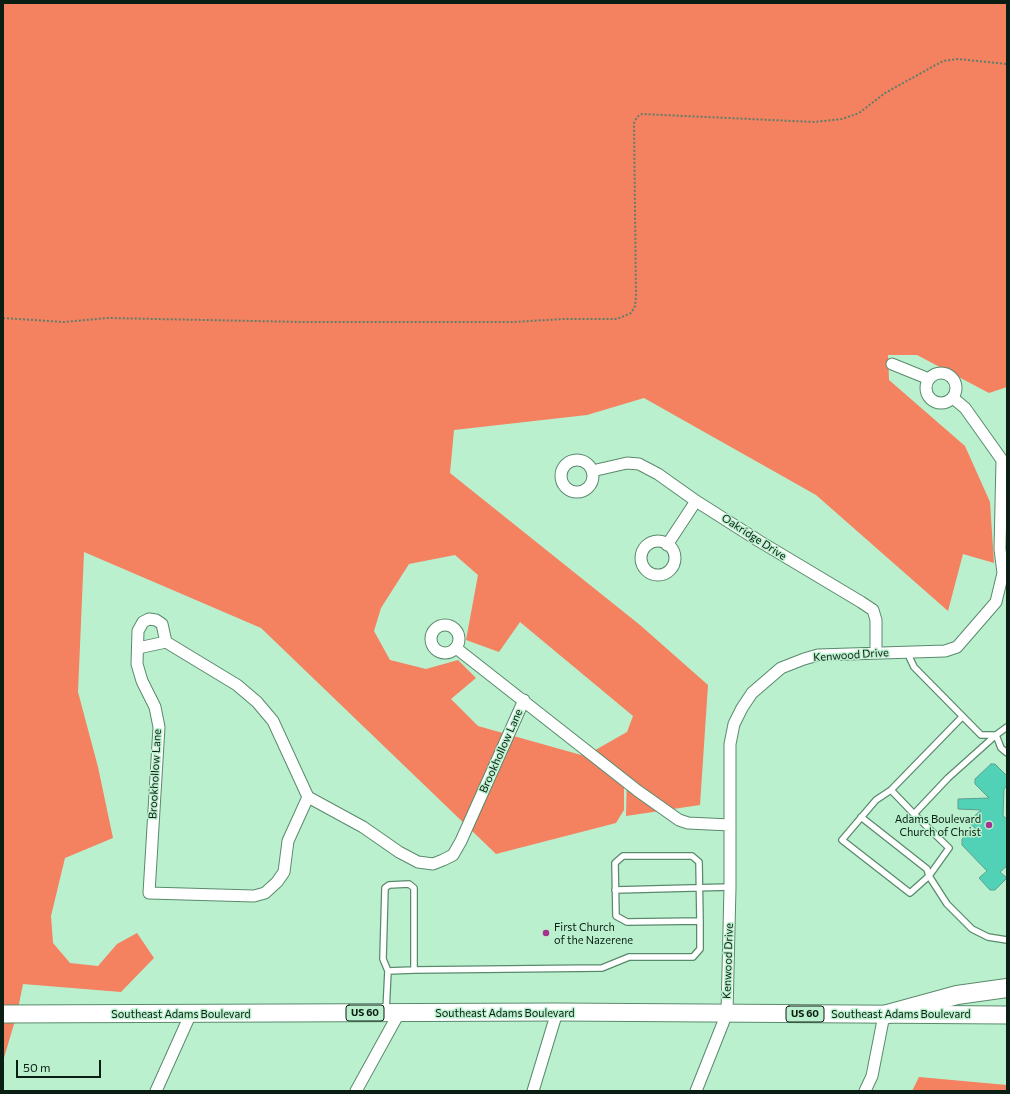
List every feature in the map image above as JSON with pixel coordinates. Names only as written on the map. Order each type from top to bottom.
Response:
[{"type":"highway","points":[[884,1015],[957,995],[1007,988]]},
{"type":"main road","name":"Southeast Adams Boulevard","points":[[3,1014],[392,1014],[557,1012],[1007,1015]]},
{"type":"street","points":[[892,364],[929,379]]},
{"type":"street","points":[[937,373],[947,374],[951,377],[956,386],[956,391],[953,398],[942,404],[929,398],[926,388],[929,379],[937,373]]},
{"type":"street","name":"Kenwood Drive","points":[[727,1013],[730,887],[730,744],[734,724],[752,693],[781,668],[804,659],[818,656],[945,651],[957,647],[996,602],[1005,574],[1000,549],[1004,506],[1004,468],[1002,460],[965,408],[953,398]]},
{"type":"street","name":"Oakridge Drive","points":[[592,471],[628,463],[639,464],[658,474],[696,501],[873,610],[876,620],[876,653]]},
{"type":"street","points":[[667,545],[696,501]]},
{"type":"street","name":"Brookhollow Lane","points":[[166,642],[162,624],[156,620],[149,619],[143,622],[138,632],[137,664],[142,681],[154,707],[159,727],[149,893],[234,896],[254,896],[265,893],[277,882],[284,872],[288,841],[308,797],[363,828],[399,852],[418,862],[433,864],[453,855],[461,841],[524,700],[638,791],[678,820],[688,823],[730,825]]},
{"type":"street","points":[[138,648],[166,642],[237,685],[258,702],[273,721],[308,797]]},
{"type":"street","points":[[456,648],[524,700]]},
{"type":"street","points":[[533,1091],[557,1012]]},
{"type":"street","points":[[696,1091],[727,1013]]},
{"type":"street","points":[[156,1091],[191,1014]]},
{"type":"street","points":[[356,1091],[392,1014]]},
{"type":"street","points":[[865,1091],[872,1076],[884,1015]]},
{"type":"lane","points":[[907,652],[914,667],[981,735],[996,735]]},
{"type":"lane","points":[[891,790],[949,848],[929,876],[910,893],[842,840],[876,800],[891,790],[962,717]]},
{"type":"lane","points":[[914,814],[948,778],[1007,727]]},
{"type":"lane","points":[[996,735],[1001,748],[1007,754]]},
{"type":"lane","points":[[861,817],[927,869],[929,876],[947,904],[972,929],[988,937],[1007,940]]},
{"type":"lane","points":[[388,970],[602,968],[629,958],[693,957],[700,949],[700,921],[699,862],[692,856],[623,856],[616,862],[616,916],[627,922],[700,921]]},
{"type":"lane","points":[[392,1014],[388,970],[383,959],[385,888],[390,885],[409,884],[414,888],[414,970]]},
{"type":"lane","points":[[616,890],[730,887]]},
{"type":"path","points":[[3,318],[64,322],[108,318],[302,322],[514,322],[617,319],[631,313],[635,306],[636,298],[634,123],[637,117],[642,114],[814,122],[842,119],[859,113],[885,93],[944,61],[958,59],[1007,64]]},
{"type":"shaded area","points":[[3,3],[1007,3],[1007,387],[989,393],[917,355],[888,355],[889,380],[965,446],[990,502],[994,563],[963,554],[948,611],[816,495],[644,398],[587,415],[454,430],[450,473],[640,625],[708,685],[700,805],[626,816],[627,775],[590,753],[627,732],[633,716],[520,622],[499,652],[466,640],[478,575],[455,555],[409,564],[381,608],[374,631],[390,660],[426,669],[458,660],[476,678],[451,699],[478,726],[599,760],[624,785],[624,810],[616,823],[496,854],[261,628],[84,552],[78,692],[98,767],[113,838],[65,858],[51,916],[53,943],[70,963],[98,966],[117,944],[137,933],[154,958],[121,992],[23,984],[17,1014],[3,1061]]},
{"type":"shaded area","points":[[919,1077],[1007,1085],[1007,1091],[912,1091]]},
{"type":"building","name":"Adams Boulevard Church of Christ","points":[[991,764],[995,764],[1007,776],[1007,786],[1004,789],[1003,816],[1007,819],[1007,866],[1000,872],[1007,878],[995,890],[990,890],[979,878],[987,871],[962,845],[962,839],[975,828],[968,822],[981,810],[958,809],[958,799],[989,798],[975,784],[975,779]]},
{"type":"place","name":"Adams Boulevard Church of Christ","points":[[989,825]]},
{"type":"place","name":"First Church of the Nazerene","points":[[546,933]]}]
